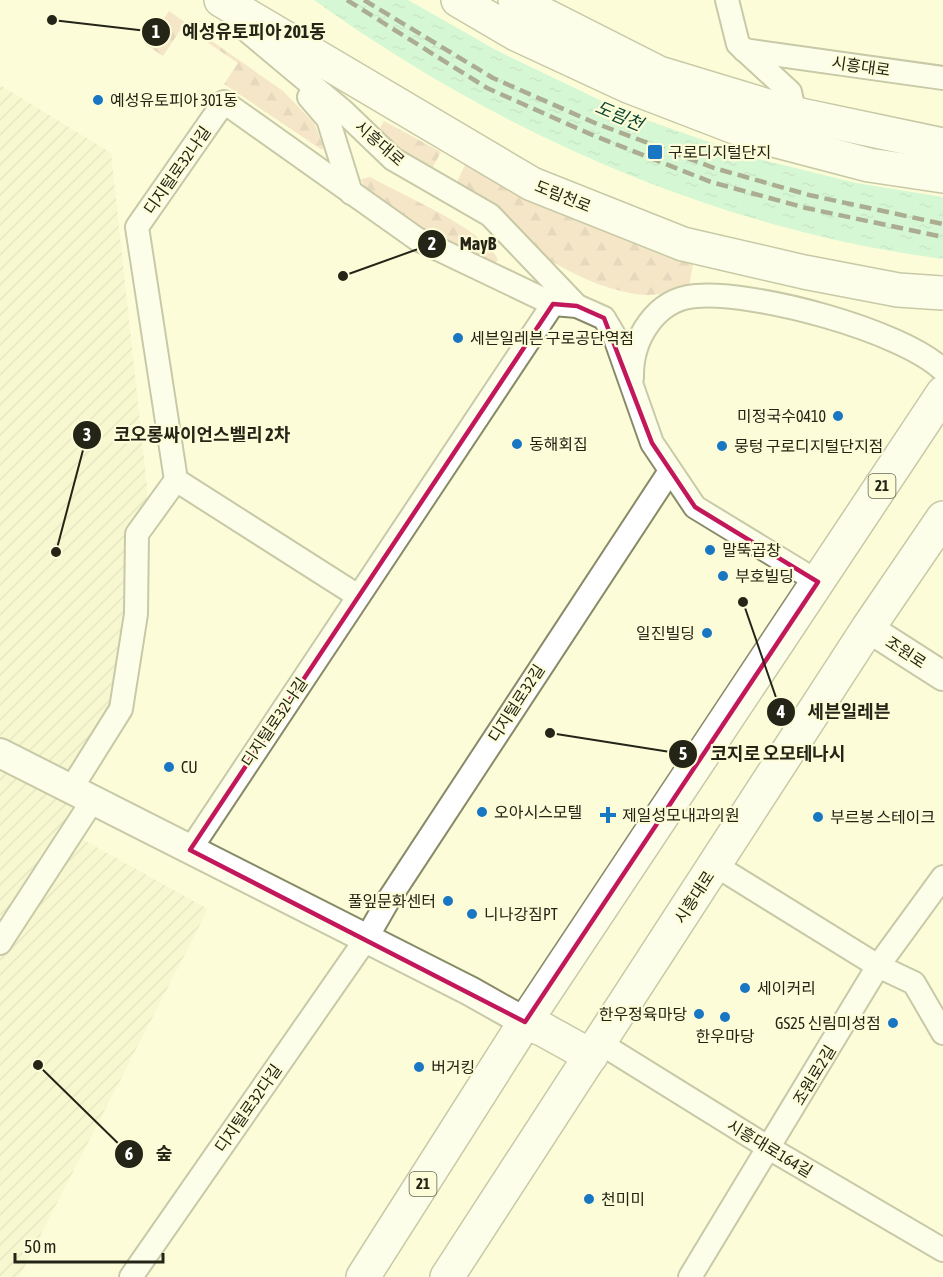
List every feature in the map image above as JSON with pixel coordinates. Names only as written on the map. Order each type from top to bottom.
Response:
[{"type":"main road","name":"도림천로","points":[[221,0],[338,67],[532,184],[683,244],[898,291],[943,293]]},
{"type":"main road","points":[[458,0],[516,34],[628,86],[758,136],[869,165],[943,176]]},
{"type":"main road","points":[[515,0],[659,73],[795,114],[943,145]]},
{"type":"main road","name":"21","points":[[363,1277],[525,1022],[943,393]]},
{"type":"main road","name":"시흥대로","points":[[447,1277],[868,628],[943,518]]},
{"type":"main road","points":[[525,1022],[595,1050]]},
{"type":"street","name":"시흥대로","points":[[210,0],[343,111],[393,159],[490,215],[577,306]]},
{"type":"street","points":[[727,0],[738,44],[790,92],[795,114]]},
{"type":"street","points":[[267,48],[328,119],[351,193]]},
{"type":"street","name":"시흥대로","points":[[744,50],[943,78]]},
{"type":"street","name":"디지털로32나길","points":[[176,480],[136,227],[224,102],[417,239],[553,304],[577,306],[604,318],[614,335],[632,385]]},
{"type":"street","points":[[818,582],[694,507],[652,444],[632,385],[632,363],[638,339],[651,320],[666,307],[694,296],[730,297],[798,309],[880,333],[929,357],[943,370]]},
{"type":"street","name":"디지털로32나길","points":[[190,850],[553,304]]},
{"type":"street","name":"디지털로32길","points":[[366,939],[388,899],[670,471]]},
{"type":"street","points":[[0,943],[82,795],[121,708],[136,614],[137,534],[176,480],[358,596]]},
{"type":"street","name":"조원로","points":[[868,628],[943,676]]},
{"type":"street","points":[[0,753],[525,1022]]},
{"type":"street","points":[[715,865],[878,966],[914,983],[943,1033]]},
{"type":"street","name":"조원로2길","points":[[690,1277],[878,966],[943,877]]},
{"type":"street","name":"디지털로32다길","points":[[131,1277],[366,939]]},
{"type":"street","name":"시흥대로164길","points":[[595,1050],[943,1250]]},
{"type":"highlighted area","points":[[553,304],[577,306],[604,318],[652,443],[695,507],[818,582],[525,1022],[190,850]]},
{"type":"shaded area","points":[[0,85],[111,153],[147,487],[144,616],[124,725],[62,828],[208,909],[19,1277],[0,1277]]},
{"type":"green space","points":[[169,11],[283,91],[314,123],[324,148],[322,150],[224,84],[238,63],[183,26],[163,56],[146,45]]},
{"type":"green space","points":[[384,121],[441,152],[427,178],[380,128]]},
{"type":"green space","points":[[465,165],[492,180],[577,218],[694,259],[689,286],[663,293],[635,294],[610,288],[562,267],[539,254],[452,193]]},
{"type":"green space","points":[[370,177],[460,225],[477,237],[498,260],[494,264],[421,231],[364,187],[361,179]]},
{"type":"water","name":"도림천","points":[[314,0],[408,0],[504,54],[629,114],[755,158],[856,183],[943,197],[943,259],[858,245],[775,225],[693,199],[613,168],[534,132],[458,92],[385,48]]},
{"type":"pier","points":[[409,0],[414,0],[505,51],[617,105],[494,49]]},
{"type":"pier","points":[[635,113],[756,155],[856,180],[943,195],[865,183],[811,171],[736,150]]},
{"type":"railway","points":[[347,0],[487,88],[590,134],[711,182],[806,208],[943,237]]},
{"type":"railway","points":[[364,0],[493,78],[595,123],[714,168],[809,195],[943,224]]},
{"type":"place","name":"예성유토피아 201동","points":[[52,20]]},
{"type":"place","name":"예성유토피아 301동","points":[[98,100]]},
{"type":"place","name":"구로디지털단지","points":[[655,152]]},
{"type":"place","name":"MayB","points":[[343,276]]},
{"type":"place","name":"세븐일레븐 구로공단역점","points":[[458,338]]},
{"type":"place","name":"미정국수0410","points":[[838,416]]},
{"type":"place","name":"동해회집","points":[[517,444]]},
{"type":"place","name":"뭉텅 구로디지털단지점","points":[[722,446]]},
{"type":"place","name":"말뚝곱창","points":[[710,550]]},
{"type":"place","name":"코오롱싸이언스벨리 2차","points":[[56,552]]},
{"type":"place","name":"부호빌딩","points":[[723,576]]},
{"type":"place","name":"세븐일레븐","points":[[743,602]]},
{"type":"place","name":"일진빌딩","points":[[707,633]]},
{"type":"place","name":"코지로 오모테나시","points":[[550,733]]},
{"type":"place","name":"CU","points":[[169,767]]},
{"type":"place","name":"오아시스모텔","points":[[482,812]]},
{"type":"place","name":"제일성모내과의원","points":[[608,815]]},
{"type":"place","name":"부르봉 스테이크","points":[[818,817]]},
{"type":"place","name":"풀잎문화센터","points":[[448,901]]},
{"type":"place","name":"니나강짐PT","points":[[472,914]]},
{"type":"place","name":"세이커리","points":[[745,988]]},
{"type":"place","name":"한우정육마당","points":[[699,1014]]},
{"type":"place","name":"한우마당","points":[[725,1017]]},
{"type":"place","name":"GS25 신림미성점","points":[[893,1023]]},
{"type":"place","name":"숲","points":[[38,1065]]},
{"type":"place","name":"버거킹","points":[[419,1067]]},
{"type":"place","name":"천미미","points":[[589,1199]]}]
